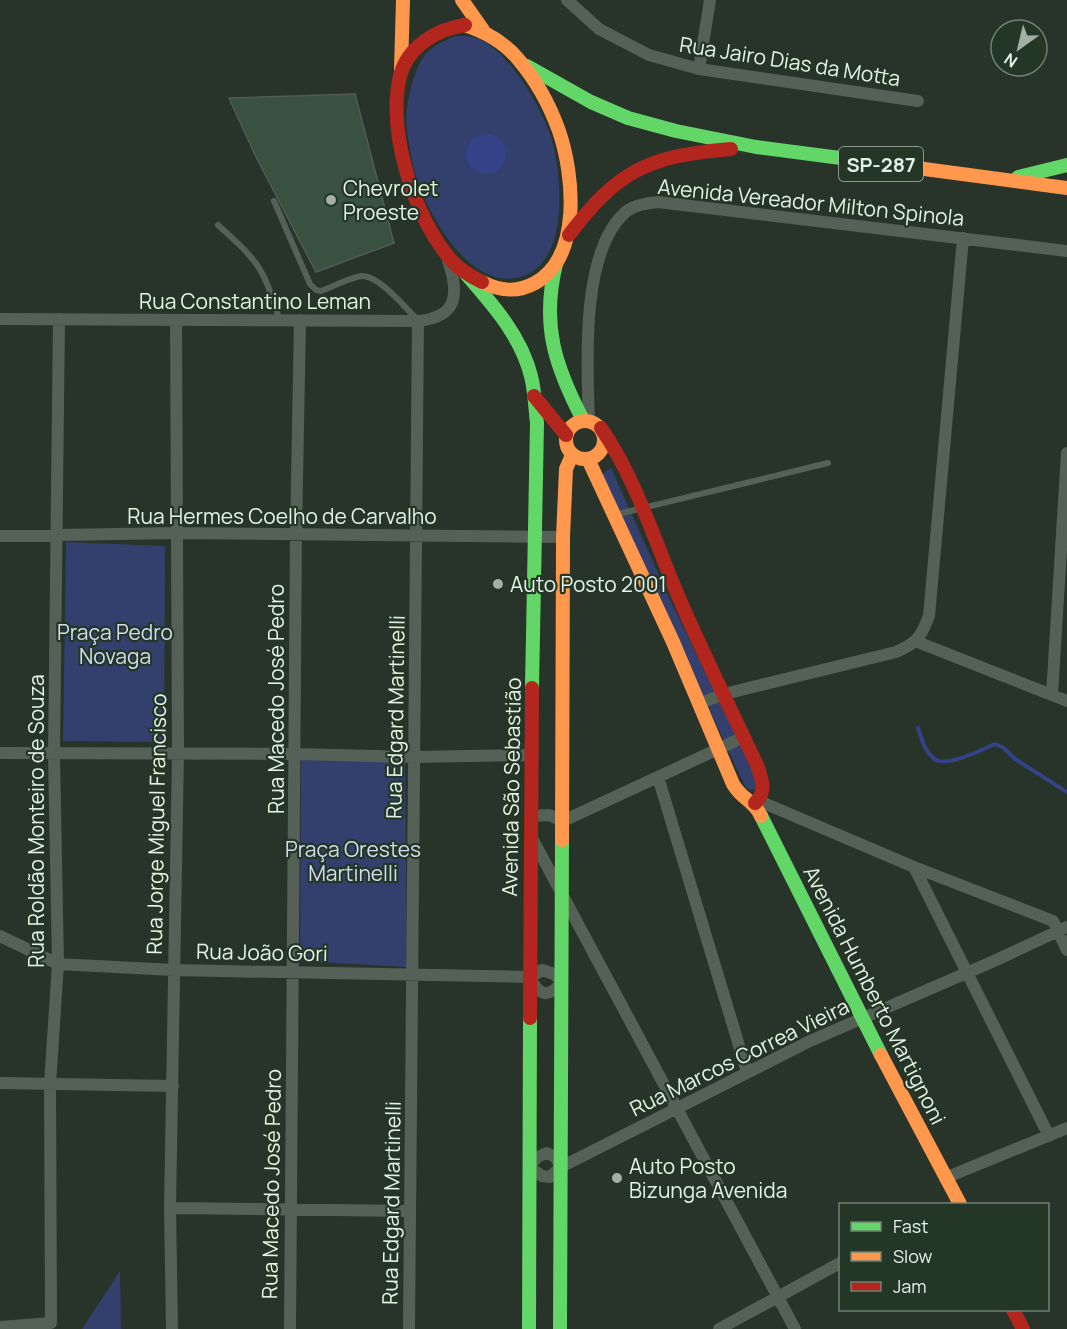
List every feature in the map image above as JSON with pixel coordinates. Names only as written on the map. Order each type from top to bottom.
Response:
[{"type":"main road","points":[[403,0],[398,125],[408,178],[428,225],[447,254],[461,269],[488,286],[501,290],[528,287],[542,279],[556,264]]},
{"type":"main road","points":[[462,0],[483,30],[522,64],[538,87],[559,131],[570,178],[570,215],[565,240]]},
{"type":"main road","points":[[400,74],[416,47],[429,35],[449,26],[465,25],[483,30]]},
{"type":"main road","name":"SP-287","points":[[522,64],[591,102],[628,118],[676,131],[756,147],[1067,188]]},
{"type":"main road","name":"SP-287","points":[[565,240],[610,187],[629,174],[657,161],[700,151],[756,147]]},
{"type":"main road","points":[[1006,180],[1067,165]]},
{"type":"main road","name":"Avenida Humberto Martignoni","points":[[565,240],[556,264],[550,292],[549,319],[564,402],[591,423],[614,447],[762,780],[764,789],[762,797],[757,802],[748,802],[737,791],[700,703],[588,459]]},
{"type":"main road","name":"Avenida São Sebastião","points":[[461,269],[495,307],[510,330],[531,372],[534,393],[538,452],[537,538],[549,595],[563,821],[560,1329]]},
{"type":"main road","points":[[534,393],[566,435]]},
{"type":"main road","points":[[534,393],[564,402]]},
{"type":"main road","points":[[591,423],[603,433],[603,446],[599,453],[588,459],[572,455],[566,445],[566,435],[571,425],[591,423]]},
{"type":"main road","name":"Avenida São Sebastião","points":[[529,1329],[531,755],[549,595],[563,537],[566,469],[572,455]]},
{"type":"main road","name":"Avenida Humberto Martignoni","points":[[757,802],[862,1018],[945,1179],[954,1203]]},
{"type":"main road","points":[[1014,1311],[1023,1329]]},
{"type":"street","name":"Rua Jairo Dias da Motta","points":[[567,0],[599,29],[649,55],[699,69],[918,101]]},
{"type":"street","points":[[699,69],[710,0]]},
{"type":"street","name":"Avenida Vereador Milton Spinola","points":[[591,423],[587,339],[591,293],[608,236],[618,220],[629,210],[642,204],[658,202],[1067,251]]},
{"type":"street","points":[[700,703],[724,694],[896,652],[910,646],[922,635],[929,616],[963,238]]},
{"type":"street","name":"Rua Constantino Leman","points":[[0,319],[418,321],[440,317],[452,302],[455,288],[447,254]]},
{"type":"street","name":"Rua Roldão Monteiro de Souza","points":[[0,1327],[51,1323],[50,1084],[58,964],[54,754],[59,319]]},
{"type":"street","name":"Rua Jorge Miguel Francisco","points":[[172,1329],[170,1208],[178,753],[176,320]]},
{"type":"street","name":"Rua Macedo José Pedro","points":[[290,1329],[296,534],[300,320]]},
{"type":"street","name":"Rua Edgard Martinelli","points":[[409,1329],[418,321]]},
{"type":"street","points":[[1052,695],[1067,453]]},
{"type":"street","name":"Rua Hermes Coelho de Carvalho","points":[[0,536],[176,533],[563,537]]},
{"type":"street","points":[[915,641],[1067,701]]},
{"type":"street","points":[[531,816],[549,815],[563,821],[744,738]]},
{"type":"street","points":[[0,753],[295,754],[414,757],[531,755]]},
{"type":"street","points":[[658,777],[747,1072]]},
{"type":"street","points":[[757,802],[1053,921],[1062,929],[1067,950]]},
{"type":"street","points":[[531,836],[795,1329]]},
{"type":"street","points":[[914,867],[1049,1136]]},
{"type":"street","name":"Rua Marcos Correa Vieira","points":[[529,1167],[542,1176],[548,1177],[561,1167],[810,1041],[1062,929]]},
{"type":"street","name":"Rua João Gori","points":[[0,936],[58,964],[174,970],[530,977]]},
{"type":"street","points":[[547,970],[562,982],[554,991],[544,994],[534,986],[530,977],[539,971],[547,970]]},
{"type":"street","points":[[0,1083],[173,1086]]},
{"type":"street","points":[[945,1179],[1067,1128]]},
{"type":"street","points":[[529,1167],[537,1156],[547,1153],[555,1157],[561,1167]]},
{"type":"street","points":[[170,1208],[410,1211]]},
{"type":"street","points":[[719,1329],[839,1264]]},
{"type":"lane","points":[[274,201],[310,284],[316,290],[321,291],[362,276],[373,278],[418,321]]},
{"type":"lane","points":[[218,225],[249,254],[264,275],[280,320]]},
{"type":"lane","points":[[614,515],[828,463]]},
{"type":"green space","points":[[455,36],[481,40],[492,47],[513,68],[539,109],[555,151],[559,195],[554,239],[546,257],[534,271],[516,278],[499,278],[482,272],[453,246],[431,211],[417,179],[406,122],[412,83],[418,66],[428,51]]},
{"type":"green space","points":[[611,468],[667,593],[758,782],[757,789],[750,790],[745,786],[602,474]]},
{"type":"green space","name":"Praça Pedro Novaga","points":[[66,542],[165,546],[164,742],[63,741]]},
{"type":"green space","name":"Praça Orestes Martinelli","points":[[301,759],[405,762],[407,967],[300,961]]},
{"type":"green space","points":[[120,1271],[121,1329],[82,1329]]},
{"type":"shaded area","points":[[486,134],[500,140],[506,154],[500,168],[486,174],[472,168],[466,154],[472,140]]},
{"type":"building","name":"Chevrolet Proeste","points":[[355,94],[394,243],[316,272],[256,157],[229,98]]},
{"type":"waterway","points":[[918,728],[927,751],[938,761],[954,760],[995,744],[1067,792]]},
{"type":"traffic: fast","points":[[527,66],[591,102],[628,118],[676,131],[756,147],[917,168]]},
{"type":"traffic: fast","points":[[1018,177],[1067,165]]},
{"type":"traffic: fast","points":[[556,264],[550,307],[553,345],[565,381],[583,420]]},
{"type":"traffic: fast","points":[[466,274],[496,309],[513,334],[526,361],[533,388],[537,423],[532,688]]},
{"type":"traffic: fast","points":[[761,816],[881,1055]]},
{"type":"traffic: fast","points":[[560,1329],[562,840]]},
{"type":"traffic: fast","points":[[529,1329],[530,1018]]},
{"type":"traffic: slow","points":[[401,69],[403,0]]},
{"type":"traffic: slow","points":[[462,0],[483,30]]},
{"type":"traffic: slow","points":[[465,25],[501,43],[513,53],[537,84],[559,131],[568,170],[570,192],[567,235],[561,254],[550,271],[535,283],[522,288],[502,289],[482,282]]},
{"type":"traffic: slow","points":[[917,168],[1067,188]]},
{"type":"traffic: slow","points":[[585,421],[599,426],[604,440],[599,454],[585,459],[571,454],[566,440],[571,426],[585,421]]},
{"type":"traffic: slow","points":[[562,840],[563,537],[566,469],[572,455]]},
{"type":"traffic: slow","points":[[588,459],[673,642],[733,784],[740,794],[755,806],[761,816]]},
{"type":"traffic: slow","points":[[881,1055],[959,1203]]},
{"type":"traffic: jam","points":[[465,25],[434,35],[410,56],[400,76],[397,122],[407,173],[426,222],[452,261],[466,273],[482,282]]},
{"type":"traffic: jam","points":[[569,235],[604,195],[638,170],[678,156],[731,149]]},
{"type":"traffic: jam","points":[[534,396],[566,435]]},
{"type":"traffic: jam","points":[[601,428],[633,485],[684,608],[757,765],[762,780],[762,790],[755,803]]},
{"type":"traffic: jam","points":[[530,1018],[532,688]]},
{"type":"traffic: jam","points":[[1014,1311],[1023,1329]]},
{"type":"place","name":"Chevrolet Proeste","points":[[331,200]]},
{"type":"place","name":"Auto Posto 2001","points":[[498,584]]},
{"type":"place","name":"Auto Posto Bizunga Avenida","points":[[617,1178]]}]
